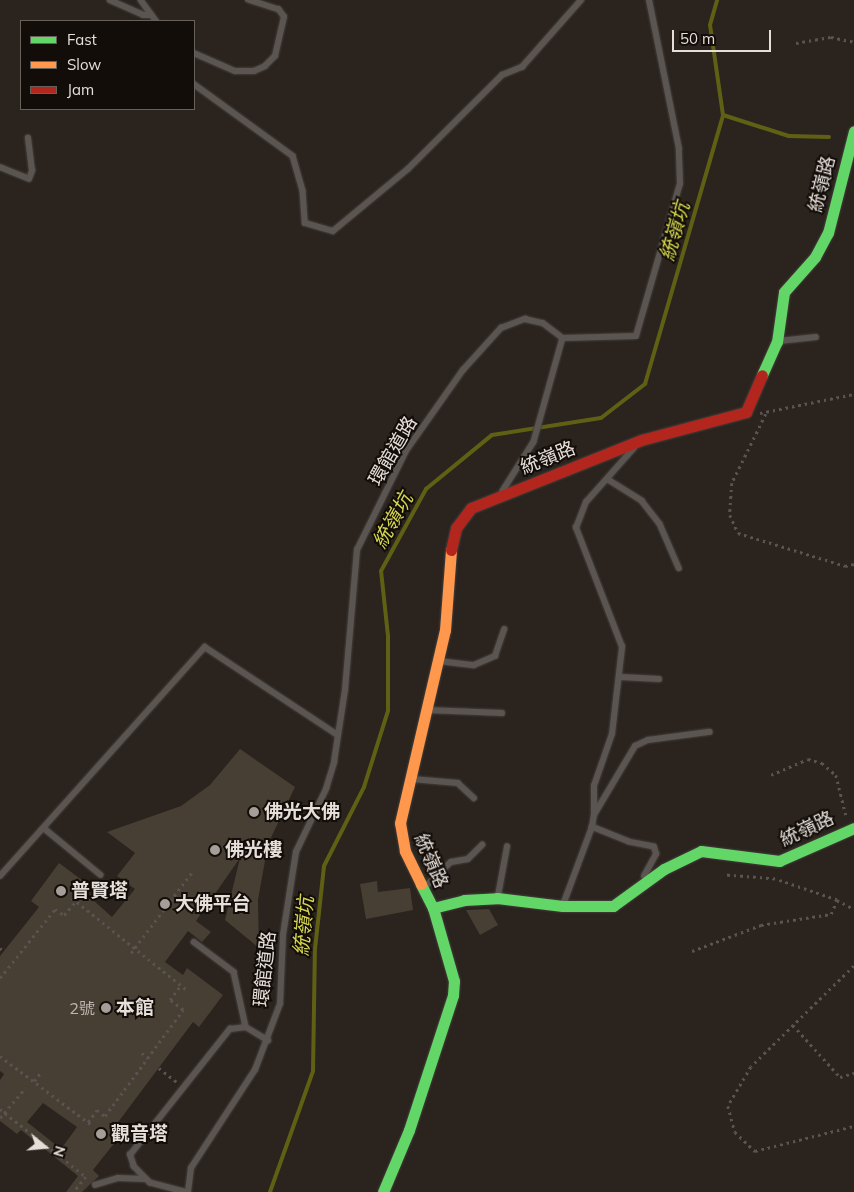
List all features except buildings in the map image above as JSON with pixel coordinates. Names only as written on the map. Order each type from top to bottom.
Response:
[{"type":"street","name":"統嶺路","points":[[383,1192],[404,1143],[453,995],[454,981],[433,908],[422,889],[401,839],[400,823],[445,630],[450,555],[456,528],[471,508],[641,440],[746,412],[777,342],[784,292],[815,257],[828,233],[854,131]]},
{"type":"street","name":"統嶺路","points":[[433,908],[464,900],[497,898],[563,906],[613,906],[664,869],[702,851],[779,861],[852,829]]},
{"type":"lane","points":[[110,0],[143,15],[150,14]]},
{"type":"lane","points":[[141,0],[155,20]]},
{"type":"lane","points":[[195,53],[235,71],[254,72],[265,66],[275,56],[284,17],[279,10],[249,0]]},
{"type":"lane","points":[[195,85],[293,156],[303,192],[305,223],[333,231],[408,169],[502,75],[522,67],[581,0]]},
{"type":"lane","points":[[499,497],[534,442],[563,338],[636,336],[680,184],[679,149],[649,0]]},
{"type":"lane","points":[[0,167],[29,179],[32,171],[28,138]]},
{"type":"lane","name":"環館道路","points":[[188,1192],[191,1168],[255,1070],[268,1040],[280,1004],[283,935],[296,852],[326,789],[338,735],[357,550],[406,451],[463,370],[501,328],[525,320],[543,323],[563,338]]},
{"type":"lane","points":[[777,342],[816,337]]},
{"type":"lane","points":[[563,906],[592,827],[594,786],[610,744],[621,677],[619,631],[576,528],[586,502],[609,480],[641,440]]},
{"type":"lane","points":[[609,480],[642,501],[660,524],[680,568]]},
{"type":"lane","points":[[437,660],[474,665],[495,656],[504,630]]},
{"type":"lane","points":[[0,876],[45,829],[205,646],[338,735]]},
{"type":"lane","points":[[621,677],[659,679]]},
{"type":"lane","points":[[427,710],[502,713]]},
{"type":"lane","points":[[594,814],[635,746],[648,740],[709,732]]},
{"type":"lane","points":[[410,778],[458,783],[474,798]]},
{"type":"lane","points":[[592,827],[629,842],[654,847],[653,863],[632,894]]},
{"type":"lane","points":[[45,829],[101,875]]},
{"type":"lane","points":[[422,889],[452,862],[468,859],[482,845]]},
{"type":"lane","points":[[497,898],[507,847]]},
{"type":"lane","points":[[194,942],[234,972],[246,1027]]},
{"type":"lane","points":[[184,1192],[158,1189],[145,1179],[130,1156],[182,1086],[230,1029],[246,1027],[268,1040]]},
{"type":"lane","points":[[96,1185],[118,1178],[145,1179]]},
{"type":"path","points":[[796,43],[831,37],[854,42]]},
{"type":"path","points":[[746,412],[766,414],[854,394]]},
{"type":"path","points":[[766,414],[732,483],[730,515],[738,533],[845,566],[854,564]]},
{"type":"path","points":[[771,775],[808,759],[822,763],[836,775],[852,829]]},
{"type":"path","points":[[131,953],[192,872]]},
{"type":"path","points":[[725,876],[775,879],[837,900],[854,909]]},
{"type":"path","points":[[72,898],[188,991]]},
{"type":"path","points":[[692,951],[761,925],[831,914],[837,900]]},
{"type":"path","points":[[0,978],[55,909],[64,915],[76,901]]},
{"type":"path","points":[[0,948],[4,952]]},
{"type":"path","points":[[14,960],[18,963]]},
{"type":"path","points":[[854,966],[751,1067],[728,1106],[735,1132],[755,1151],[854,1126]]},
{"type":"path","points":[[88,1122],[96,1110],[105,1116],[183,1010],[170,1000],[181,985]]},
{"type":"path","points":[[793,1025],[840,1077],[854,1073]]},
{"type":"path","points":[[142,1053],[148,1058]]},
{"type":"path","points":[[0,1056],[93,1126]]},
{"type":"path","points":[[159,1068],[182,1086]]},
{"type":"path","points":[[34,1081],[41,1072]]},
{"type":"path","points":[[0,1118],[26,1088]]},
{"type":"path","points":[[0,1109],[86,1177],[74,1192]]},
{"type":"waterway","name":"統嶺坑","points":[[270,1192],[313,1071],[315,949],[324,866],[364,787],[388,711],[388,636],[381,571],[426,489],[492,435],[601,418],[645,384],[723,115],[710,25],[717,0]]},
{"type":"waterway","points":[[723,115],[789,136],[829,137]]},
{"type":"traffic: fast","points":[[762,375],[777,342],[784,292],[815,257],[828,233],[854,131]]},
{"type":"traffic: fast","points":[[433,908],[464,900],[497,898],[563,906],[613,906],[664,869],[701,851],[779,861],[854,828]]},
{"type":"traffic: fast","points":[[383,1192],[409,1130],[453,995],[454,981],[433,908],[421,884]]},
{"type":"traffic: slow","points":[[421,884],[405,851],[400,823],[445,630],[451,550]]},
{"type":"traffic: jam","points":[[451,550],[456,528],[471,508],[641,440],[746,412],[762,375]]},
{"type":"place","name":"佛光大佛","points":[[254,812]]},
{"type":"place","name":"佛光樓","points":[[215,850]]},
{"type":"place","name":"普賢塔","points":[[61,891]]},
{"type":"place","name":"大佛平台","points":[[165,904]]},
{"type":"place","name":"本館","points":[[106,1008]]},
{"type":"place","name":"觀音塔","points":[[101,1134]]}]
